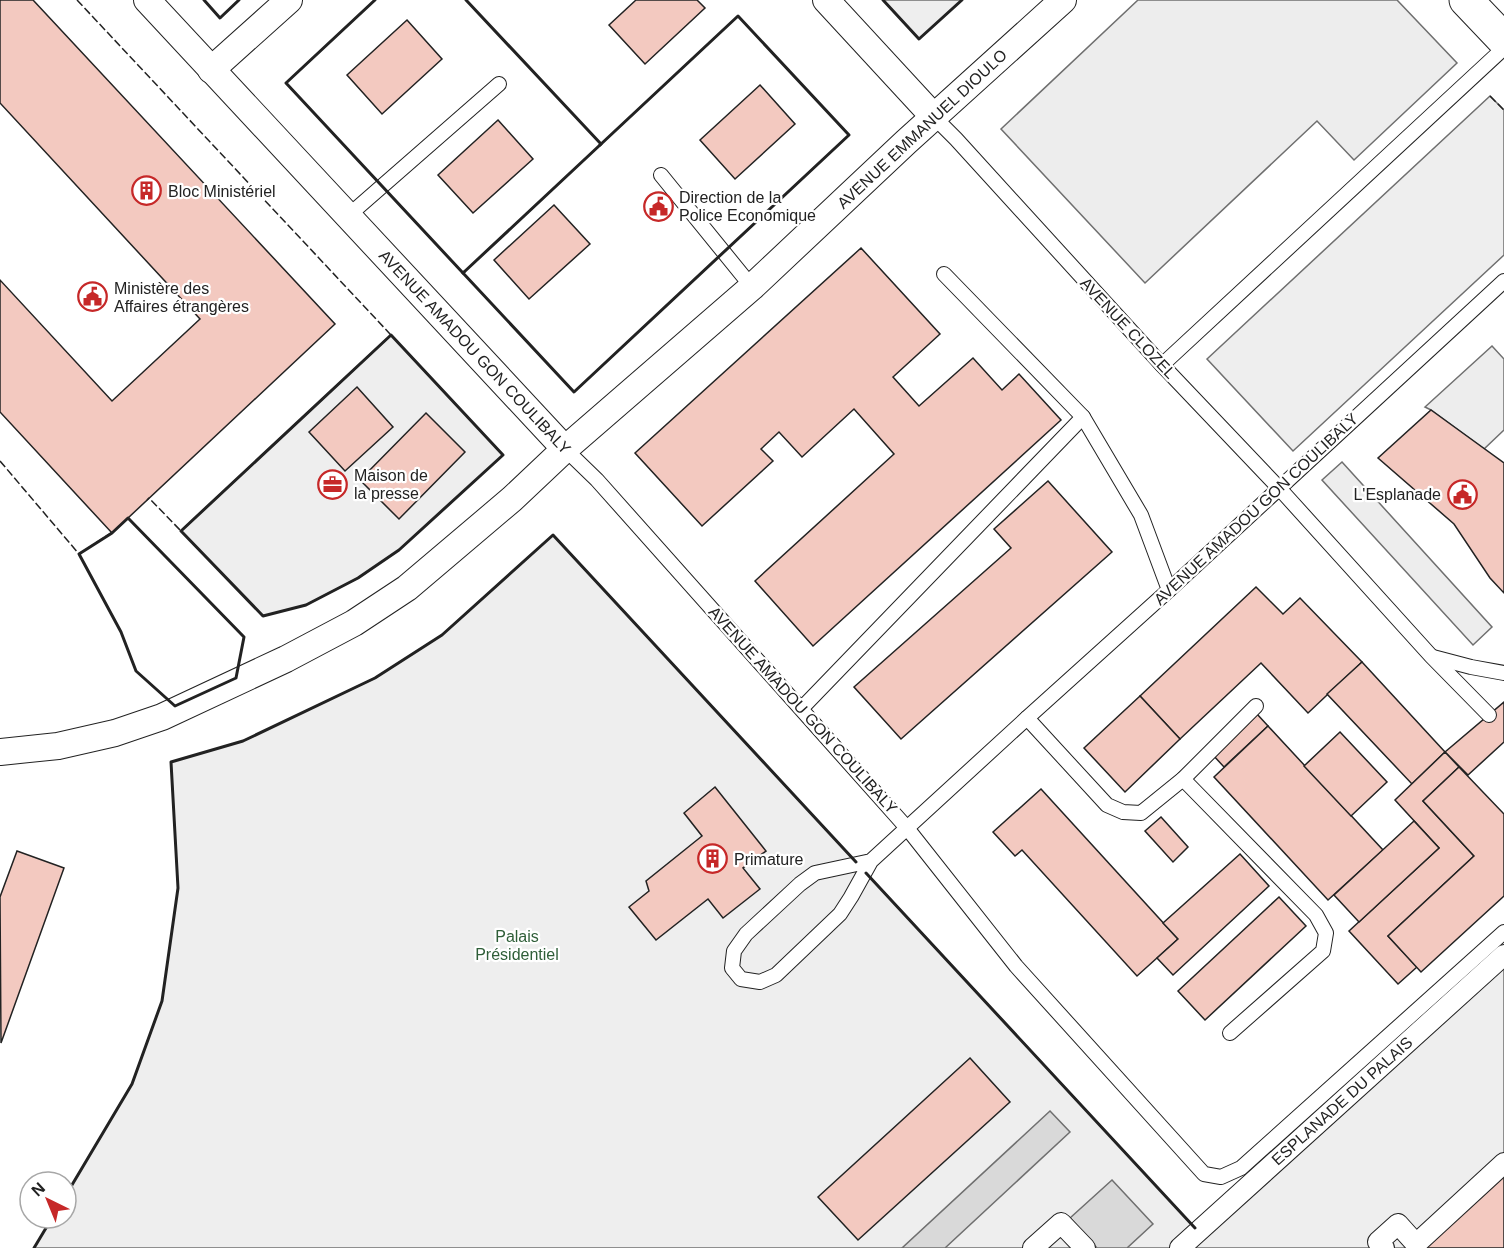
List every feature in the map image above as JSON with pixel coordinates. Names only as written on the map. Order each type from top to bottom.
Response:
[{"type":"main road","points":[[1466,0],[1504,40]]},
{"type":"street","name":"AVENUE AMADOU GON COULIBALY","points":[[147,0],[565,449]]},
{"type":"street","points":[[211,70],[289,0]]},
{"type":"street","name":"AVENUE CLOZEL","points":[[826,0],[934,117]]},
{"type":"street","name":"AVENUE EMMANUEL DIOULO","points":[[0,752],[58,746],[115,732],[162,717],[286,659],[344,628],[407,588],[512,499],[565,449],[752,287],[1063,0]]},
{"type":"street","name":"ESPLANADE DU PALAIS","points":[[1180,1248],[1504,955]]},
{"type":"street","points":[[1384,1248],[1378,1242],[1398,1224],[1416,1244],[1504,1163]]},
{"type":"street","points":[[1034,1248],[1062,1222],[1085,1248]]},
{"type":"lane","points":[[1162,365],[1504,48]]},
{"type":"lane","points":[[348,216],[499,84]]},
{"type":"lane","name":"AVENUE CLOZEL","points":[[934,117],[1489,716]]},
{"type":"lane","points":[[661,175],[752,287]]},
{"type":"lane","points":[[944,274],[1083,417],[1141,515],[1169,590]]},
{"type":"lane","name":"AVENUE AMADOU GON COULIBALY","points":[[565,449],[597,480],[907,828],[1504,281]]},
{"type":"lane","points":[[802,708],[1083,417]]},
{"type":"lane","points":[[1431,656],[1504,673]]},
{"type":"lane","points":[[1027,718],[1107,805],[1123,812],[1141,813],[1183,779],[1256,706]]},
{"type":"lane","points":[[1183,779],[1316,915],[1326,933],[1323,951],[1230,1033]]},
{"type":"lane","points":[[871,861],[815,873],[800,884],[746,934],[734,951],[732,968],[741,978],[760,982],[776,975],[840,914],[871,861],[907,828],[1016,966],[1204,1174],[1221,1177],[1241,1168],[1504,932]]},
{"type":"green space","points":[[883,0],[962,0],[919,39]]},
{"type":"green space","points":[[1490,96],[1504,110],[1504,255],[1293,451],[1207,359]]},
{"type":"green space","points":[[391,335],[503,455],[399,550],[358,578],[306,605],[263,616],[181,531]]},
{"type":"green space","name":"Palais Présidentiel","points":[[553,535],[1198,1231],[1504,955],[1504,1248],[34,1248],[45,1230],[78,1230],[78,1175],[132,1084],[162,1001],[178,888],[171,762],[243,741],[375,678],[442,635]]},
{"type":"shaded area","points":[[1138,0],[1397,0],[1457,63],[1354,160],[1317,121],[1145,283],[1001,129]]},
{"type":"shaded area","points":[[1492,346],[1504,359],[1504,430],[1484,449],[1425,407]]},
{"type":"shaded area","points":[[1342,462],[1492,627],[1473,645],[1322,480]]},
{"type":"shaded area","points":[[1050,1111],[1070,1132],[945,1248],[902,1248]]},
{"type":"shaded area","points":[[1112,1180],[1153,1224],[1127,1248],[1097,1248],[1070,1218]]},
{"type":"building","name":"Bloc Ministériel","points":[[0,0],[33,0],[335,324],[112,533],[0,412],[0,280],[112,401],[200,319],[0,103]]},
{"type":"building","points":[[636,0],[697,0],[705,8],[645,64],[609,25]]},
{"type":"building","points":[[407,20],[442,59],[382,114],[347,75]]},
{"type":"building","points":[[760,85],[795,124],[735,179],[700,140]]},
{"type":"building","points":[[498,120],[533,159],[473,213],[438,175]]},
{"type":"building","points":[[554,205],[590,244],[529,299],[494,260]]},
{"type":"building","points":[[861,248],[940,334],[893,377],[919,406],[973,358],[1002,390],[1019,374],[1061,420],[813,646],[755,581],[894,454],[854,409],[802,457],[779,432],[761,449],[773,461],[702,526],[635,453]]},
{"type":"building","points":[[357,387],[393,427],[345,471],[309,432]]},
{"type":"building","name":"L'Esplanade","points":[[1431,410],[1504,463],[1504,593],[1490,578],[1454,524],[1378,458]]},
{"type":"building","points":[[426,413],[465,452],[399,519],[360,480]]},
{"type":"building","points":[[1048,481],[1112,552],[901,739],[854,687],[1011,548],[994,529]]},
{"type":"building","points":[[1256,587],[1283,614],[1300,598],[1362,662],[1308,713],[1261,663],[1180,739],[1140,696]]},
{"type":"building","points":[[1362,662],[1445,752],[1412,784],[1327,694]]},
{"type":"building","points":[[1140,696],[1180,739],[1125,792],[1084,748]]},
{"type":"building","points":[[1504,702],[1504,742],[1468,775],[1445,752]]},
{"type":"building","points":[[1257,714],[1268,726],[1224,767],[1213,755]]},
{"type":"building","points":[[1268,726],[1383,850],[1328,900],[1214,777]]},
{"type":"building","points":[[1340,732],[1387,782],[1351,816],[1304,766]]},
{"type":"building","points":[[1445,752],[1459,767],[1423,801],[1474,856],[1388,936],[1417,967],[1398,984],[1349,931],[1439,848],[1395,800]]},
{"type":"building","points":[[1459,767],[1504,814],[1504,896],[1421,972],[1388,936],[1474,856],[1423,801]]},
{"type":"building","name":"Primature","points":[[715,787],[766,851],[743,868],[760,889],[723,918],[708,899],[656,940],[629,907],[649,891],[646,881],[702,836],[684,813]]},
{"type":"building","points":[[1041,789],[1178,939],[1137,976],[1022,850],[1015,856],[993,832]]},
{"type":"building","points":[[1161,817],[1188,847],[1173,862],[1145,831]]},
{"type":"building","points":[[1414,821],[1439,848],[1359,922],[1334,895]]},
{"type":"building","points":[[17,851],[64,868],[1,1043],[0,897]]},
{"type":"building","points":[[1240,854],[1269,886],[1173,975],[1157,958],[1178,939],[1163,923]]},
{"type":"building","points":[[1279,897],[1306,926],[1205,1020],[1178,991]]},
{"type":"building","points":[[970,1058],[1010,1102],[858,1240],[818,1197]]},
{"type":"building","points":[[1504,1163],[1504,1248],[1411,1248]]},
{"type":"fence","points":[[77,0],[391,335],[181,531],[149,498],[147,500]]},
{"type":"fence","points":[[1490,96],[1504,110]]},
{"type":"fence","points":[[0,461],[79,554],[114,531]]},
{"type":"wall","points":[[204,0],[220,18],[239,0]]},
{"type":"wall","points":[[375,0],[286,83],[464,272]]},
{"type":"wall","points":[[466,0],[600,145]]},
{"type":"wall","points":[[883,0],[919,39],[962,0]]},
{"type":"wall","points":[[738,16],[849,135],[574,392],[463,273],[738,16]]},
{"type":"wall","points":[[391,335],[503,455],[399,550],[358,578],[306,605],[263,616],[181,531],[391,335]]},
{"type":"wall","points":[[128,518],[244,637],[236,678],[175,706],[136,671],[121,632],[79,554],[112,533],[128,518]]},
{"type":"wall","points":[[78,1175],[132,1084],[162,1001],[178,888],[171,762],[243,741],[375,678],[442,635],[553,535],[856,862]]},
{"type":"wall","points":[[866,873],[1195,1228]]},
{"type":"wall","points":[[34,1248],[45,1230]]},
{"type":"place","name":"Bloc Ministériel","points":[[147,191]]},
{"type":"place","name":"Direction de la Police Economique","points":[[658,206]]},
{"type":"place","name":"Ministère des Affaires étrangères","points":[[93,297]]},
{"type":"place","name":"Maison de la presse","points":[[333,484]]},
{"type":"place","name":"L'Esplanade","points":[[1462,494]]},
{"type":"place","name":"Primature","points":[[713,859]]}]
